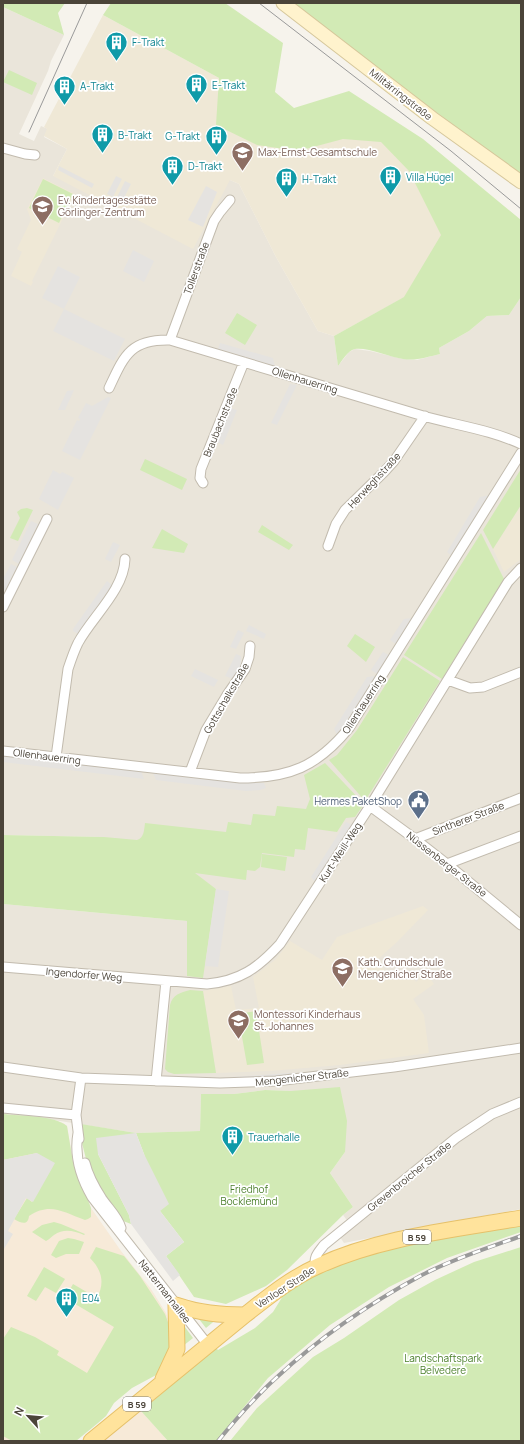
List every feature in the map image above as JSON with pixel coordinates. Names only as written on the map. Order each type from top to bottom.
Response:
[{"type":"main road","name":"Militärringstraße","points":[[283,3],[432,118],[521,182]]},
{"type":"main road","name":"Venloer Straße","points":[[91,1441],[269,1296],[316,1267],[346,1254],[377,1245],[521,1218]]},
{"type":"main road","points":[[161,1383],[176,1349],[176,1305],[213,1314],[245,1315]]},
{"type":"street","points":[[3,148],[35,155]]},
{"type":"street","name":"Tollerstraße","points":[[170,340],[213,222],[230,200]]},
{"type":"street","name":"Ollenhauerring","points":[[109,388],[126,354],[145,343],[158,340],[170,340],[425,416],[510,439],[521,444]]},
{"type":"street","name":"Braubachstraße","points":[[203,483],[200,478],[201,469],[244,362]]},
{"type":"street","name":"Herweghstraße","points":[[328,546],[336,524],[345,510],[394,461],[425,416]]},
{"type":"street","name":"Ollenhauerring","points":[[3,751],[240,778],[263,778],[280,775],[307,765],[330,749],[349,728],[521,453]]},
{"type":"street","points":[[3,607],[48,519]]},
{"type":"street","points":[[56,757],[68,669],[78,643],[121,578],[124,570],[125,559]]},
{"type":"street","name":"Kurt-Weill-Weg","points":[[166,981],[207,984],[224,982],[243,975],[264,961],[280,944],[370,806],[508,582],[521,568]]},
{"type":"street","name":"Gottschalkstraße","points":[[190,772],[206,730],[245,669],[249,657],[250,646]]},
{"type":"street","points":[[448,680],[470,688],[483,687],[521,672]]},
{"type":"street","name":"Sintherer Straße","points":[[415,839],[521,798]]},
{"type":"street","name":"Nüssenberger Straße","points":[[370,806],[447,864],[521,925]]},
{"type":"street","points":[[447,864],[521,836]]},
{"type":"street","name":"Ingendorfer Weg","points":[[3,967],[166,981]]},
{"type":"street","points":[[156,1081],[166,981]]},
{"type":"street","name":"Mengenicher Straße","points":[[3,1067],[81,1078],[220,1083],[300,1079],[521,1048]]},
{"type":"street","name":"Nattermannallee","points":[[81,1078],[76,1115],[86,1171],[102,1199],[120,1224],[123,1235],[208,1345]]},
{"type":"street","name":"Grevenbroicher Straße","points":[[316,1267],[314,1261],[316,1255],[324,1245],[456,1138],[492,1114],[521,1102]]},
{"type":"street","points":[[3,1108],[76,1115]]},
{"type":"shaded area","points":[[3,7],[64,35],[19,134],[34,141],[41,126],[48,129],[44,137],[67,149],[53,176],[230,180],[239,184],[276,257],[318,331],[334,336],[338,366],[349,352],[355,349],[403,359],[417,360],[440,354],[439,348],[469,331],[487,316],[509,315],[521,297],[521,1209],[344,1243],[340,1237],[352,1227],[343,1215],[353,1207],[330,1173],[345,1152],[291,1091],[265,1090],[234,1094],[201,1094],[200,1131],[136,1133],[41,1118],[3,1114],[3,904],[187,921],[187,976],[216,889],[104,837],[3,835]]},
{"type":"shaded area","name":"Max-Ernst-Gesamtschule","points":[[103,15],[314,131],[354,97],[449,224],[421,288],[334,336],[318,331],[276,257],[239,184],[230,180],[193,249],[53,176],[67,149],[44,136],[47,129],[44,127]]},
{"type":"shaded area","points":[[59,166],[94,184],[92,188],[58,170]]},
{"type":"shaded area","points":[[116,176],[122,179],[113,197],[107,194]]},
{"type":"shaded area","name":"Ev. Kindertagesstätte Görlinger-Zentrum","points":[[43,178],[75,194],[32,281],[31,286],[11,276],[22,252],[17,249],[31,220],[27,209]]},
{"type":"shaded area","points":[[125,181],[131,184],[122,202],[116,199]]},
{"type":"shaded area","points":[[206,186],[217,192],[203,227],[188,220]]},
{"type":"shaded area","points":[[133,250],[154,261],[144,282],[123,271]]},
{"type":"shaded area","points":[[58,266],[80,277],[64,309],[42,298]]},
{"type":"shaded area","points":[[64,309],[125,339],[114,361],[53,331]]},
{"type":"shaded area","points":[[220,343],[273,358],[275,366],[218,349]]},
{"type":"shaded area","points":[[290,384],[297,385],[277,425],[271,423]]},
{"type":"shaded area","points":[[74,390],[65,410],[58,410],[67,391]]},
{"type":"shaded area","points":[[108,397],[111,398],[80,460],[62,451],[77,420],[79,421],[80,419],[78,418],[86,403],[92,406]]},
{"type":"shaded area","points":[[230,408],[237,410],[223,445],[217,442]]},
{"type":"shaded area","points":[[53,470],[60,474],[62,472],[74,478],[58,510],[39,499]]},
{"type":"shaded area","points":[[490,495],[452,556],[447,552],[480,497]]},
{"type":"shaded area","points":[[521,505],[521,559],[504,572],[493,549]]},
{"type":"shaded area","points":[[31,521],[38,524],[19,564],[12,560]]},
{"type":"shaded area","points":[[113,542],[120,545],[111,562],[105,559]]},
{"type":"shaded area","points":[[11,564],[17,567],[3,592],[3,579]]},
{"type":"shaded area","points":[[107,581],[112,585],[78,634],[73,631],[73,629]]},
{"type":"shaded area","points":[[412,618],[396,644],[390,640],[404,619]]},
{"type":"shaded area","points":[[249,625],[266,634],[264,639],[246,631]]},
{"type":"shaded area","points":[[238,630],[244,633],[236,649],[230,647]]},
{"type":"shaded area","points":[[383,652],[389,655],[377,674],[371,670]]},
{"type":"shaded area","points":[[236,654],[241,656],[241,663],[240,670],[233,679],[225,676]]},
{"type":"shaded area","points":[[195,669],[218,680],[214,687],[191,676]]},
{"type":"shaded area","points":[[376,676],[337,735],[334,729],[367,677]]},
{"type":"shaded area","points":[[3,755],[141,771],[144,779],[3,762]]},
{"type":"shaded area","points":[[153,773],[243,783],[264,783],[266,788],[246,791],[156,780]]},
{"type":"shaded area","points":[[346,822],[352,825],[316,883],[311,877]]},
{"type":"shaded area","points":[[216,889],[229,891],[218,967],[205,966]]},
{"type":"shaded area","name":"Kath. Grundschule Mengenicher Straße","points":[[423,906],[428,910],[377,960],[387,974],[393,970],[396,974],[406,968],[416,982],[426,973],[434,984],[413,999],[424,1015],[429,1053],[340,1065],[270,1071],[216,1073],[203,991],[231,986],[236,1010],[259,1008],[253,977],[276,959],[290,941],[322,960],[337,937]]},
{"type":"shaded area","points":[[305,1072],[305,1075],[232,1079],[232,1077]]},
{"type":"shaded area","points":[[3,1114],[53,1120],[67,1126],[73,1162],[91,1208],[121,1251],[151,1289],[166,1313],[170,1324],[48,1441],[3,1441]]},
{"type":"shaded area","points":[[136,1133],[144,1154],[169,1204],[160,1211],[184,1242],[166,1256],[180,1275],[173,1281],[131,1224],[129,1215],[98,1154],[96,1138]]},
{"type":"shaded area","points":[[37,1153],[55,1163],[33,1202],[26,1198],[8,1231],[13,1234],[4,1249],[3,1160]]},
{"type":"shaded area","points":[[141,1411],[168,1441],[103,1441]]},
{"type":"green space","points":[[3,3],[65,3],[58,13],[64,35],[3,7]]},
{"type":"green space","points":[[111,3],[225,3],[283,43],[275,92],[294,108],[349,91],[423,139],[521,220],[521,297],[509,315],[487,316],[469,331],[439,348],[440,354],[408,359],[398,358],[366,349],[355,349],[347,354],[338,366],[334,336],[404,297],[441,235],[409,171],[381,142],[343,139],[298,151],[257,145],[216,125],[219,78],[103,15]]},
{"type":"green space","points":[[291,3],[521,3],[521,176]]},
{"type":"green space","points":[[9,70],[37,83],[32,95],[3,82]]},
{"type":"green space","points":[[43,179],[73,194],[59,223],[29,208]]},
{"type":"green space","points":[[237,313],[257,325],[245,345],[225,333]]},
{"type":"green space","points":[[145,459],[187,479],[182,490],[140,470]]},
{"type":"green space","points":[[521,469],[521,505],[493,549],[483,530]]},
{"type":"green space","points":[[27,508],[33,510],[18,541],[10,538],[20,518],[17,512],[21,509]]},
{"type":"green space","points":[[262,525],[293,545],[289,550],[258,532]]},
{"type":"green space","points":[[162,529],[188,544],[184,553],[152,548]]},
{"type":"green space","points":[[481,533],[504,579],[442,679],[404,655]]},
{"type":"green space","points":[[355,634],[375,647],[366,662],[347,646]]},
{"type":"green space","points":[[403,657],[440,681],[365,801],[329,760],[337,755],[357,730]]},
{"type":"green space","points":[[325,763],[364,804],[355,817],[346,818],[337,832],[308,828],[305,850],[295,849],[294,857],[262,853],[260,867],[255,871],[247,870],[246,880],[195,873],[216,889],[203,978],[187,976],[187,921],[3,904],[3,835],[104,837],[137,840],[142,836],[145,823],[226,832],[228,822],[251,825],[253,814],[275,816],[277,806],[306,809],[310,799],[304,775]]},
{"type":"green space","points":[[262,854],[287,857],[285,871],[261,867]]},
{"type":"green space","points":[[190,990],[203,991],[216,1073],[174,1074],[165,1069],[171,1001],[180,993]]},
{"type":"green space","points":[[256,1011],[264,1063],[247,1065],[238,1014]]},
{"type":"green space","name":"Friedhof Bocklemünd","points":[[340,1087],[347,1121],[345,1152],[330,1173],[353,1207],[287,1270],[266,1286],[226,1304],[194,1297],[166,1256],[184,1242],[160,1211],[144,1154],[136,1133],[200,1131],[201,1094],[234,1094],[265,1090],[291,1091]]},
{"type":"green space","points":[[3,1114],[46,1118],[61,1122],[67,1126],[73,1162],[91,1208],[91,1217],[85,1220],[50,1209],[37,1212],[29,1216],[27,1221],[24,1223],[14,1219],[27,1198],[32,1202],[37,1153],[3,1160]]},
{"type":"green space","points":[[81,1124],[136,1133],[98,1154],[129,1215],[131,1224],[118,1219],[88,1167],[82,1143]]},
{"type":"green space","points":[[54,1222],[85,1234],[62,1231],[46,1241],[32,1232],[42,1225]]},
{"type":"green space","points":[[521,1223],[521,1232],[447,1258],[389,1287],[330,1325],[268,1378],[216,1441],[168,1441],[141,1411],[216,1348],[218,1350],[255,1328],[273,1312],[286,1291],[323,1272],[367,1254]]},
{"type":"green space","points":[[68,1238],[84,1242],[79,1254],[66,1254],[56,1258],[51,1255],[59,1241]]},
{"type":"green space","points":[[96,1247],[124,1256],[140,1276],[165,1314],[169,1325],[171,1346],[158,1374],[132,1388],[114,1403],[106,1416],[76,1441],[12,1441],[3,1436],[3,1339],[11,1327],[35,1337],[59,1351],[57,1355],[87,1373],[114,1327],[65,1298],[73,1284],[97,1298],[101,1287],[101,1277],[100,1272],[90,1258]]},
{"type":"green space","name":"Landschaftspark Belvedere","points":[[521,1247],[521,1441],[230,1441],[257,1408],[313,1357],[344,1338],[399,1300],[435,1280],[474,1262]]},
{"type":"green space","points":[[44,1267],[65,1279],[56,1293],[45,1287],[36,1301],[27,1296]]},
{"type":"green space","points":[[195,1314],[218,1318],[206,1328]]},
{"type":"green space","points":[[182,1323],[193,1338],[183,1346]]},
{"type":"tram line","points":[[29,132],[87,3]]},
{"type":"tram line","points":[[259,3],[451,151],[521,209]]},
{"type":"railway","points":[[218,1441],[246,1408],[292,1363],[327,1335],[364,1309],[434,1269],[521,1236]]},
{"type":"place","name":"F-Trakt","points":[[116,62]]},
{"type":"place","name":"E-Trakt","points":[[196,104]]},
{"type":"place","name":"A-Trakt","points":[[64,106]]},
{"type":"place","name":"B-Trakt","points":[[103,154]]},
{"type":"place","name":"G-Trakt","points":[[216,156]]},
{"type":"place","name":"Max-Ernst-Gesamtschule","points":[[243,172]]},
{"type":"place","name":"D-Trakt","points":[[172,186]]},
{"type":"place","name":"Villa Hügel","points":[[391,196]]},
{"type":"place","name":"H-Trakt","points":[[287,198]]},
{"type":"place","name":"Ev. Kindertagesstätte Görlinger-Zentrum","points":[[43,226]]},
{"type":"place","name":"Hermes PaketShop","points":[[418,820]]},
{"type":"place","name":"Kath. Grundschule Mengenicher Straße","points":[[342,988]]},
{"type":"place","name":"Montessori Kinderhaus St. Johannes","points":[[238,1040]]},
{"type":"place","name":"Trauerhalle","points":[[232,1156]]},
{"type":"place","name":"E04","points":[[66,1318]]}]
